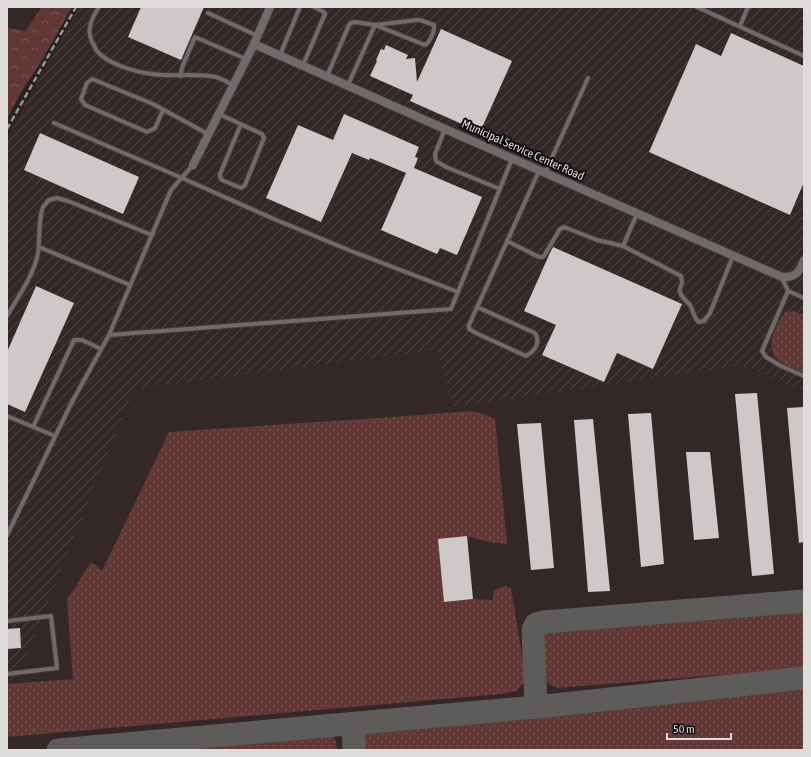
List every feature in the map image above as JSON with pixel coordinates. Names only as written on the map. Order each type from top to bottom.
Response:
[{"type":"street","points":[[193,165],[256,40],[270,7]]},
{"type":"street","name":"Municipal Service Center Road","points":[[256,40],[280,55],[782,277]]},
{"type":"street","points":[[782,277],[794,275],[800,269],[804,260]]},
{"type":"lane","points":[[99,7],[89,28],[91,39],[96,50],[105,59],[135,71],[180,76],[206,76],[219,78],[233,85]]},
{"type":"lane","points":[[280,55],[300,7]]},
{"type":"lane","points":[[303,65],[325,14],[314,7]]},
{"type":"lane","points":[[697,7],[804,56]]},
{"type":"lane","points":[[740,26],[748,7]]},
{"type":"lane","points":[[208,13],[256,40]]},
{"type":"lane","points":[[327,76],[351,23],[355,22],[374,25],[425,45],[428,43],[434,27],[434,25],[420,20],[374,25]]},
{"type":"lane","points":[[348,85],[374,25]]},
{"type":"lane","points":[[180,76],[195,37],[246,60]]},
{"type":"lane","points":[[477,307],[535,333],[538,338],[535,349],[532,353],[526,356],[478,334],[469,329],[469,324],[507,241],[588,78]]},
{"type":"lane","points":[[163,110],[155,128],[147,132],[85,105],[81,99],[87,82],[92,79],[153,104],[209,134]]},
{"type":"lane","points":[[219,114],[241,124],[262,134],[264,138],[245,185],[241,188],[222,180],[220,177],[241,124]]},
{"type":"lane","points":[[54,122],[274,219],[458,292]]},
{"type":"lane","points":[[445,129],[435,154],[436,161],[446,167],[500,189]]},
{"type":"lane","points":[[109,335],[451,309],[512,158]]},
{"type":"lane","points":[[7,535],[72,402],[109,335],[171,190],[193,165]]},
{"type":"lane","points":[[7,316],[30,276],[39,247],[41,216],[44,207],[49,200],[57,198],[68,200],[152,235]]},
{"type":"lane","points":[[623,246],[637,214]]},
{"type":"lane","points":[[507,241],[539,257],[542,257],[560,229],[564,227],[596,240],[623,246],[681,276],[681,294],[690,304],[694,317],[699,322],[704,321],[710,313],[734,256]]},
{"type":"lane","points":[[39,247],[130,285]]},
{"type":"lane","points":[[782,277],[788,291],[804,298]]},
{"type":"lane","points":[[788,291],[762,351],[766,357],[781,366],[804,376]]},
{"type":"lane","points":[[33,427],[74,340],[82,340],[101,349]]},
{"type":"lane","points":[[7,416],[55,436]]},
{"type":"lane","points":[[7,621],[51,616],[57,668],[7,674]]},
{"type":"shaded area","points":[[7,7],[42,7],[25,31],[7,27]]},
{"type":"shaded area","points":[[79,7],[804,7],[804,392],[742,365],[454,407],[436,350],[134,389],[17,679],[7,681],[7,137]]},
{"type":"shaded area","points":[[436,350],[742,365],[804,392],[804,750],[7,750],[7,681],[17,679],[133,389]]},
{"type":"green space","points":[[42,7],[72,7],[39,65],[23,89],[7,119],[7,27],[25,31]]},
{"type":"green space","points":[[794,311],[804,315],[804,373],[783,364],[775,357],[772,351],[772,337],[778,324],[785,312]]},
{"type":"green space","points":[[472,411],[495,419],[507,544],[490,542],[467,536],[444,602],[473,599],[493,600],[493,593],[495,590],[505,586],[511,588],[526,680],[516,691],[501,694],[7,737],[7,684],[73,679],[67,600],[91,562],[102,571],[169,432]]},
{"type":"green space","points":[[804,604],[804,668],[557,688],[548,683],[541,675],[537,639],[544,629],[557,625]]},
{"type":"green space","points":[[804,686],[804,750],[360,750],[359,741],[361,734],[365,729],[373,724]]},
{"type":"green space","points":[[322,729],[334,736],[337,750],[72,750]]},
{"type":"building","points":[[141,7],[204,7],[181,60],[128,37]]},
{"type":"building","points":[[441,29],[512,61],[480,132],[410,101],[413,95],[370,76],[381,49],[384,50],[386,45],[408,55],[406,59],[415,58],[417,82]]},
{"type":"building","points":[[731,33],[804,66],[804,182],[790,215],[649,152],[696,44],[721,56]]},
{"type":"building","points":[[344,114],[419,147],[415,157],[418,158],[414,168],[482,197],[457,255],[440,248],[437,254],[381,230],[406,173],[370,158],[369,160],[352,153],[321,222],[266,198],[298,125],[333,140]]},
{"type":"building","points":[[40,133],[139,177],[123,214],[24,170]]},
{"type":"building","points":[[553,247],[682,304],[653,369],[617,353],[604,382],[542,355],[556,325],[524,311]]},
{"type":"building","points":[[36,286],[74,303],[25,412],[7,404],[7,352]]},
{"type":"building","points":[[757,393],[774,574],[752,576],[735,394]]},
{"type":"building","points":[[804,407],[804,542],[799,543],[787,408]]},
{"type":"building","points":[[651,413],[664,564],[641,567],[628,414]]},
{"type":"building","points":[[593,419],[610,591],[588,592],[574,420]]},
{"type":"building","points":[[541,423],[554,568],[531,570],[517,424]]},
{"type":"building","points":[[686,452],[710,452],[719,538],[694,540]]},
{"type":"building","points":[[467,536],[473,599],[444,602],[438,539]]},
{"type":"building","points":[[20,628],[21,648],[7,649],[7,629]]},
{"type":"taxiway","points":[[536,707],[533,630],[536,624],[543,622],[804,601]]},
{"type":"taxiway","points":[[58,750],[536,707],[804,678]]},
{"type":"taxiway","points":[[353,724],[354,750]]},
{"type":"railway","points":[[7,129],[76,7]]}]
